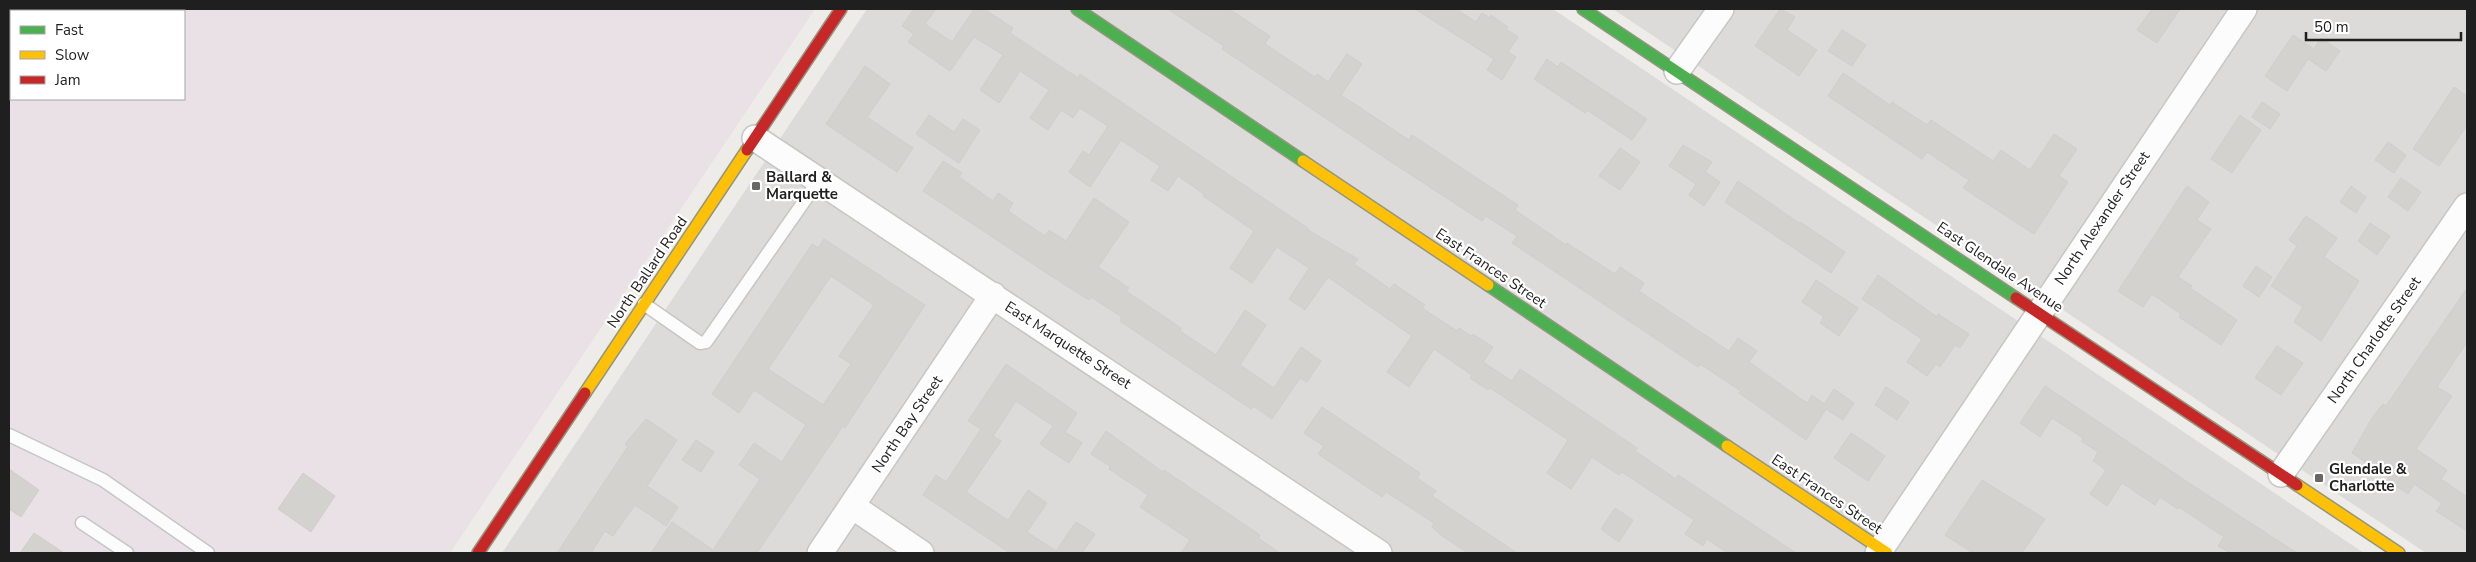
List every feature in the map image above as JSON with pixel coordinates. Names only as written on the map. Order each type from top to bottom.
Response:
[{"type":"street","name":"North Ballard Road","points":[[478,553],[841,9]]},
{"type":"street","name":"East Frances Street","points":[[1077,9],[1882,552]]},
{"type":"street","name":"East Glendale Avenue","points":[[1583,9],[2040,311],[2399,553]]},
{"type":"street","points":[[1677,71],[1721,9]]},
{"type":"street","name":"North Alexander Street","points":[[1882,552],[2040,311],[2244,9]]},
{"type":"street","name":"East Marquette Street","points":[[755,138],[1379,553]]},
{"type":"street","name":"North Charlotte Street","points":[[2281,474],[2467,206]]},
{"type":"street","name":"North Bay Street","points":[[820,553],[993,295]]},
{"type":"street","points":[[852,506],[921,553]]},
{"type":"lane","points":[[644,304],[700,343],[706,342],[819,180]]},
{"type":"lane","points":[[9,435],[103,480],[208,553]]},
{"type":"lane","points":[[82,523],[128,553]]},
{"type":"shaded area","points":[[9,9],[815,9],[450,553],[9,553]]},
{"type":"shaded area","points":[[867,9],[1553,9],[2364,553],[502,553]]},
{"type":"shaded area","points":[[1613,9],[2467,9],[2467,553],[2426,553]]},
{"type":"building","points":[[914,9],[936,9],[925,24],[952,42],[974,9],[984,9],[1013,28],[1010,33],[1078,78],[1080,74],[1308,230],[1358,259],[1354,264],[1390,289],[1394,284],[1425,305],[1422,308],[1457,331],[1459,328],[1471,336],[1473,334],[1493,347],[1483,362],[1512,381],[1520,369],[1637,448],[1635,451],[1676,479],[1678,475],[1796,553],[1728,553],[1707,539],[1703,546],[1685,534],[1694,520],[1622,472],[1619,475],[1592,457],[1571,489],[1547,473],[1568,440],[1490,388],[1488,390],[1470,378],[1472,375],[1434,349],[1409,387],[1387,372],[1412,336],[1328,277],[1305,310],[1289,299],[1309,268],[1277,247],[1252,283],[1230,268],[1254,231],[1203,196],[1204,194],[1178,176],[1168,191],[1151,180],[1160,166],[1121,140],[1090,187],[1069,172],[1083,151],[1089,155],[1108,126],[1080,108],[1073,118],[1061,110],[1048,130],[1030,118],[1049,90],[1020,71],[999,103],[980,90],[1003,55],[974,37],[950,71],[908,42],[914,34],[902,26]]},
{"type":"building","points":[[1168,9],[1229,9],[1270,36],[1265,44],[1315,77],[1317,74],[1328,82],[1347,54],[1362,64],[1341,95],[1409,140],[1412,135],[1518,205],[1515,210],[1566,245],[1567,243],[1615,274],[1620,267],[1644,283],[1639,291],[1729,351],[1738,338],[1757,351],[1749,362],[1807,403],[1812,395],[1824,404],[1834,389],[1854,403],[1843,420],[1826,409],[1806,440],[1739,393],[1741,391],[1700,364],[1698,367],[1512,243],[1517,236],[1486,216],[1482,221],[1382,156],[1222,49],[1224,46]]},
{"type":"building","points":[[1415,9],[1456,9],[1476,22],[1482,13],[1490,18],[1491,15],[1508,27],[1506,29],[1518,37],[1508,52],[1516,57],[1502,80],[1487,70],[1494,59]]},
{"type":"building","points":[[1780,9],[1795,17],[1787,30],[1817,50],[1799,76],[1755,46]]},
{"type":"building","points":[[2152,9],[2180,9],[2157,43],[2137,30]]},
{"type":"building","points":[[1842,30],[1866,45],[1852,66],[1828,51]]},
{"type":"building","points":[[2293,35],[2314,49],[2321,38],[2340,51],[2326,71],[2308,59],[2287,91],[2265,76]]},
{"type":"building","points":[[1547,59],[1558,67],[1561,62],[1647,119],[1632,140],[1587,110],[1585,113],[1534,79]]},
{"type":"building","points":[[865,66],[890,84],[867,117],[913,148],[897,172],[826,124]]},
{"type":"building","points":[[1843,73],[1890,105],[1892,102],[1927,125],[1931,120],[1993,161],[2001,150],[2030,170],[2054,134],[2077,149],[2059,176],[2068,182],[2034,234],[1963,188],[1969,180],[1927,152],[1922,159],[1828,96]]},
{"type":"building","points":[[2454,87],[2467,96],[2467,125],[2439,166],[2413,149]]},
{"type":"building","points":[[2262,102],[2280,114],[2270,129],[2252,117]]},
{"type":"building","points":[[929,115],[954,132],[963,119],[980,130],[959,163],[916,134]]},
{"type":"building","points":[[2240,115],[2261,130],[2232,173],[2211,159]]},
{"type":"building","points":[[2388,142],[2406,155],[2394,173],[2375,160]]},
{"type":"building","points":[[1683,145],[1712,162],[1705,172],[1720,182],[1704,206],[1689,195],[1696,184],[1669,166]]},
{"type":"building","points":[[1620,148],[1640,162],[1620,190],[1599,176]]},
{"type":"building","points":[[943,161],[962,173],[959,177],[993,201],[998,193],[1013,203],[1008,211],[1045,236],[1049,230],[1066,241],[1094,198],[1129,222],[1098,267],[1129,288],[1126,291],[1181,328],[1180,331],[1216,355],[1245,310],[1266,325],[1240,365],[1274,388],[1301,347],[1321,361],[1307,382],[1300,378],[1272,419],[1253,406],[1251,409],[1120,321],[1122,317],[1091,297],[1089,300],[1051,276],[923,191]]},
{"type":"building","points":[[2401,178],[2421,192],[2408,211],[2388,197]]},
{"type":"building","points":[[1738,181],[1845,252],[1831,273],[1725,202]]},
{"type":"building","points":[[2187,186],[2209,202],[2197,220],[2211,229],[2178,277],[2192,286],[2190,288],[2237,320],[2221,345],[2179,317],[2181,314],[2152,294],[2143,307],[2118,291]]},
{"type":"building","points":[[2351,186],[2366,197],[2356,213],[2340,202]]},
{"type":"building","points":[[2306,216],[2337,238],[2324,257],[2359,281],[2321,341],[2294,322],[2303,307],[2271,286],[2297,246],[2289,240]]},
{"type":"building","points":[[2370,223],[2390,236],[2377,255],[2358,241]]},
{"type":"building","points":[[824,239],[925,305],[845,428],[843,426],[757,553],[651,553],[672,522],[713,550],[760,479],[739,465],[754,443],[782,462],[806,425],[754,390],[739,413],[712,394],[812,244],[818,248]],"holes":[[[831,276],[874,305],[839,356],[851,364],[823,405],[768,369]]]},
{"type":"building","points":[[2256,266],[2272,277],[2259,297],[2243,286]]},
{"type":"building","points":[[1878,275],[1937,317],[1938,314],[1969,334],[1960,348],[1955,345],[1940,367],[1936,364],[1927,376],[1907,362],[1922,339],[1862,299]]},
{"type":"building","points":[[1816,280],[1858,308],[1839,336],[1820,323],[1824,317],[1802,302]]},
{"type":"building","points":[[2467,288],[2467,342],[2437,387],[2452,396],[2416,449],[2447,470],[2441,479],[2467,497],[2467,531],[2436,511],[2442,503],[2414,484],[2408,494],[2387,480],[2389,478],[2352,453],[2372,418],[2383,404],[2386,406]]},
{"type":"building","points":[[2277,346],[2303,363],[2281,395],[2255,378]]},
{"type":"building","points":[[1006,364],[1077,413],[1065,432],[1082,443],[1069,463],[1040,444],[1053,426],[1016,401],[993,436],[1001,441],[966,492],[1008,520],[1028,490],[1047,503],[1027,532],[1056,551],[1076,522],[1095,534],[1082,553],[1010,553],[923,495],[936,475],[946,482],[981,429],[968,421]]},
{"type":"building","points":[[2045,386],[2297,553],[2230,553],[2218,546],[2224,537],[2179,507],[2178,509],[2160,497],[2155,505],[2122,483],[2107,506],[2090,494],[2106,470],[2093,461],[2098,452],[2081,441],[2083,438],[2052,418],[2040,437],[2020,423]]},
{"type":"building","points":[[1886,387],[1909,402],[1897,420],[1875,405]]},
{"type":"building","points":[[1322,407],[1420,473],[1417,478],[1436,491],[1432,496],[1517,553],[1468,553],[1441,535],[1432,527],[1434,523],[1386,492],[1382,497],[1318,454],[1324,446],[1304,433]]},
{"type":"building","points":[[646,419],[677,440],[647,486],[678,507],[666,526],[635,505],[613,536],[605,531],[591,553],[557,553],[628,446],[625,444]]},
{"type":"building","points":[[1106,431],[1163,472],[1164,470],[1260,535],[1258,538],[1280,553],[1181,553],[1190,540],[1140,507],[1148,495],[1109,469],[1110,466],[1091,454]]},
{"type":"building","points":[[1851,433],[1885,456],[1868,481],[1834,458]]},
{"type":"building","points":[[696,440],[714,452],[701,472],[682,460]]},
{"type":"building","points":[[9,469],[39,490],[21,517],[9,509]]},
{"type":"building","points":[[303,473],[335,496],[311,532],[278,509]]},
{"type":"building","points":[[1982,480],[2045,519],[2022,553],[1973,553],[1945,535]]},
{"type":"building","points":[[1615,508],[1633,520],[1619,542],[1601,529]]},
{"type":"building","points":[[34,533],[64,553],[20,553]]},
{"type":"traffic: fast","points":[[1077,9],[1303,161]]},
{"type":"traffic: fast","points":[[1583,9],[2016,298]]},
{"type":"traffic: fast","points":[[1488,285],[1727,446]]},
{"type":"traffic: slow","points":[[585,393],[747,150]]},
{"type":"traffic: slow","points":[[1303,161],[1488,285]]},
{"type":"traffic: slow","points":[[1727,446],[1887,553]]},
{"type":"traffic: slow","points":[[2297,485],[2399,553]]},
{"type":"traffic: jam","points":[[747,150],[841,9]]},
{"type":"traffic: jam","points":[[2016,298],[2297,485]]},
{"type":"traffic: jam","points":[[478,553],[585,393]]},
{"type":"place","name":"Ballard & Marquette","points":[[756,186]]},
{"type":"place","name":"Glendale & Charlotte","points":[[2319,478]]}]
